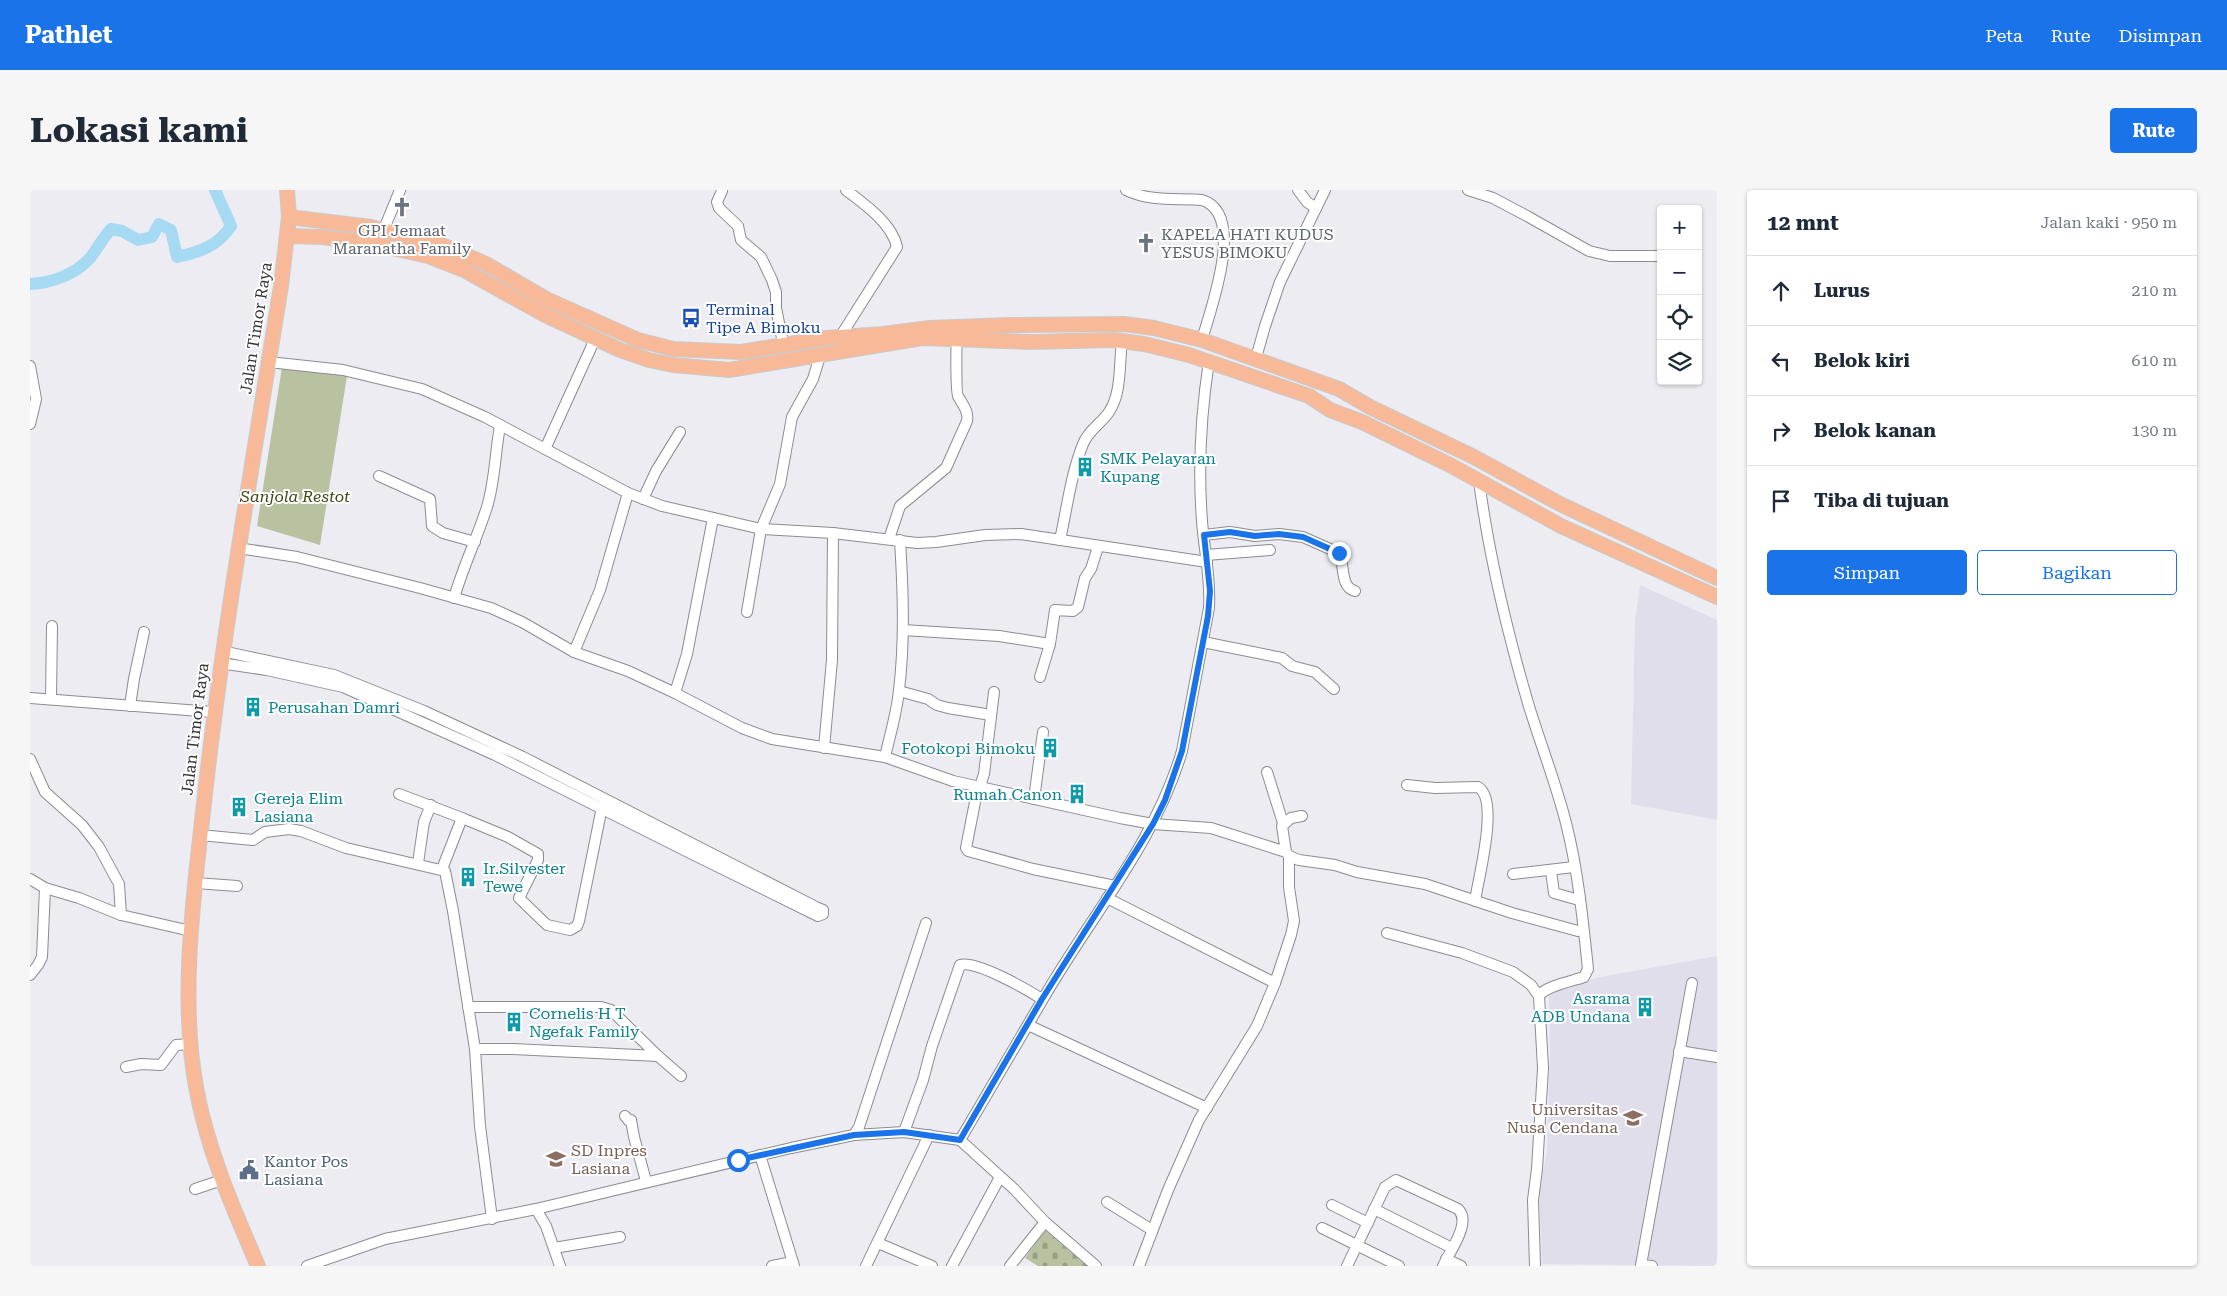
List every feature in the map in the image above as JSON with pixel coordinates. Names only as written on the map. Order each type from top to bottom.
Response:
[{"type":"highway","name":"Jalan Timor Raya","points":[[258,1266],[222,1180],[201,1112],[191,1044],[191,931],[213,712],[287,236],[287,190]]},
{"type":"highway","points":[[287,236],[337,238],[391,246],[442,261],[476,276],[545,315],[595,339],[649,360],[701,368],[729,370],[914,339],[1030,342],[1122,341],[1144,344],[1209,361],[1309,396],[1330,410],[1362,422],[1443,462],[1561,526],[1713,595],[1716,577],[1560,504],[1452,446],[1370,407],[1339,389],[1202,340],[1154,328],[1124,324],[1076,324],[930,328],[783,343],[741,352],[703,352],[662,348],[638,340],[546,299],[483,262],[442,245],[384,229],[288,217]]},
{"type":"highway","points":[[476,276],[483,262]]},
{"type":"highway","points":[[1076,324],[1076,340]]},
{"type":"highway","points":[[824,355],[833,337]]},
{"type":"highway","points":[[701,368],[703,352]]},
{"type":"highway","points":[[1443,462],[1452,446]]},
{"type":"street","points":[[384,229],[400,190]]},
{"type":"street","points":[[722,190],[717,202],[719,208],[738,226],[741,240],[761,257],[772,280],[776,292],[776,308],[783,343]]},
{"type":"street","points":[[833,337],[897,247],[888,229],[870,210],[846,190]]},
{"type":"street","points":[[1126,190],[1139,196],[1158,200],[1208,201],[1220,214],[1223,252],[1222,271],[1202,340]]},
{"type":"street","points":[[1298,190],[1316,208]]},
{"type":"street","points":[[1256,358],[1278,289],[1325,190]]},
{"type":"street","points":[[1468,190],[1492,198],[1589,251],[1610,256],[1657,256]]},
{"type":"street","points":[[545,449],[595,339]]},
{"type":"street","points":[[889,539],[900,506],[946,468],[967,421],[968,416],[957,392],[955,351],[957,340]]},
{"type":"street","points":[[1060,540],[1083,443],[1090,431],[1102,422],[1113,404],[1118,385],[1122,341]]},
{"type":"street","points":[[746,612],[761,529],[780,484],[792,417],[824,355]]},
{"type":"street","points":[[960,1140],[1042,999],[1153,824],[1165,800],[1180,758],[1203,642],[1210,591],[1201,508],[1202,417],[1209,361]]},
{"type":"street","points":[[268,362],[343,370],[422,389],[466,408],[628,493],[662,506],[761,529],[936,542],[985,535],[1008,534],[1098,547],[1207,558],[1270,550]]},
{"type":"street","points":[[30,366],[36,399],[30,424]]},
{"type":"street","points":[[454,598],[466,560],[475,542],[487,506],[500,426]]},
{"type":"street","points":[[643,499],[656,471],[680,432]]},
{"type":"street","points":[[380,476],[430,499],[432,505],[431,523],[435,529],[475,542]]},
{"type":"street","points":[[1479,481],[1482,508],[1505,613],[1528,703],[1565,821],[1574,867],[1588,969],[1584,977],[1549,989],[1539,996]]},
{"type":"street","points":[[574,652],[600,590],[628,493]]},
{"type":"street","points":[[675,693],[686,654],[713,518]]},
{"type":"street","points":[[1204,535],[1230,532],[1255,536],[1274,534],[1303,537],[1339,553],[1343,561],[1346,584],[1351,590],[1355,591]]},
{"type":"street","points":[[824,748],[832,660],[833,533]]},
{"type":"street","points":[[884,757],[899,690],[903,630],[900,540]]},
{"type":"street","points":[[1040,677],[1050,644],[1055,610],[1072,610],[1078,607],[1085,578],[1091,569],[1098,547]]},
{"type":"street","points":[[238,548],[297,557],[491,608],[510,616],[574,652],[628,671],[763,737],[783,742],[884,757],[953,781],[1120,818],[1153,824],[1211,828],[1288,854],[1299,860],[1425,884],[1475,901],[1578,931],[1582,930]]},
{"type":"street","points":[[51,698],[52,626]]},
{"type":"street","points":[[903,630],[999,636],[1050,644]]},
{"type":"street","points":[[130,706],[144,632]]},
{"type":"street","points":[[1203,642],[1282,658],[1292,666],[1315,672],[1334,689]]},
{"type":"street","points":[[221,657],[345,678],[497,750],[752,873],[823,910],[823,914],[818,916],[690,853],[497,750]]},
{"type":"street","points":[[899,690],[928,698],[934,703],[948,708],[991,715]]},
{"type":"street","points":[[994,692],[984,774],[975,802],[966,848],[968,851],[1033,869],[1115,886]]},
{"type":"street","points":[[30,698],[51,698],[213,712]]},
{"type":"street","points":[[1034,799],[1043,732]]},
{"type":"street","points":[[30,759],[45,792],[82,826],[99,846],[119,884],[121,915]]},
{"type":"street","points":[[1139,1266],[1168,1190],[1207,1108],[1257,1026],[1275,983],[1291,936],[1294,921],[1289,887],[1288,854],[1283,823],[1267,772]]},
{"type":"street","points":[[1407,785],[1435,788],[1478,787],[1482,790],[1487,802],[1488,819],[1475,901]]},
{"type":"street","points":[[399,794],[431,805],[508,837],[538,854],[538,860],[519,898],[547,925],[570,930],[577,926],[579,921],[602,807]]},
{"type":"street","points":[[418,863],[424,822],[431,805]]},
{"type":"street","points":[[1283,823],[1291,818],[1302,816]]},
{"type":"street","points":[[442,869],[462,818]]},
{"type":"street","points":[[200,835],[253,840],[265,832],[289,829],[301,831],[346,848],[442,869],[446,874],[475,1050],[480,1126],[492,1218]]},
{"type":"street","points":[[1513,874],[1574,867]]},
{"type":"street","points":[[1551,871],[1554,893],[1579,900]]},
{"type":"street","points":[[30,878],[45,888],[79,898],[121,915],[191,931]]},
{"type":"street","points":[[196,883],[237,886]]},
{"type":"street","points":[[30,974],[38,965],[42,956],[45,888]]},
{"type":"street","points":[[1107,898],[1275,983]]},
{"type":"street","points":[[854,1135],[926,923]]},
{"type":"street","points":[[1388,933],[1462,953],[1513,972],[1531,985],[1539,996],[1543,1068],[1537,1168],[1532,1206],[1535,1266]]},
{"type":"street","points":[[904,1132],[960,966],[972,966],[999,975],[1042,999]]},
{"type":"street","points":[[1652,1266],[1641,1265],[1692,983]]},
{"type":"street","points":[[468,1007],[601,1007],[611,1010],[680,1076]]},
{"type":"street","points":[[1028,1025],[1207,1108]]},
{"type":"street","points":[[126,1067],[141,1064],[161,1065],[176,1045],[191,1044]]},
{"type":"street","points":[[475,1050],[513,1049],[658,1056]]},
{"type":"street","points":[[1679,1051],[1717,1057]]},
{"type":"street","points":[[625,1116],[629,1121],[631,1120],[646,1181]]},
{"type":"street","points":[[306,1266],[385,1239],[536,1209],[646,1181],[854,1135],[904,1132],[960,1140],[1046,1222],[1096,1266]]},
{"type":"street","points":[[866,1266],[929,1136]]},
{"type":"street","points":[[760,1155],[794,1264],[772,1266]]},
{"type":"street","points":[[952,1266],[1000,1177]]},
{"type":"street","points":[[195,1190],[222,1180]]},
{"type":"street","points":[[1347,1266],[1374,1209],[1392,1180],[1396,1180],[1462,1212],[1464,1220],[1445,1262],[1461,1266]]},
{"type":"street","points":[[1107,1202],[1152,1230]]},
{"type":"street","points":[[1332,1205],[1368,1223]]},
{"type":"street","points":[[536,1209],[546,1226],[560,1266]]},
{"type":"street","points":[[1374,1209],[1452,1248]]},
{"type":"street","points":[[1010,1266],[1046,1222]]},
{"type":"street","points":[[1322,1228],[1399,1266]]},
{"type":"street","points":[[554,1248],[620,1237]]},
{"type":"street","points":[[878,1243],[932,1266]]},
{"type":"shaded area","points":[[1640,585],[1717,620],[1717,820],[1631,804],[1635,620]]},
{"type":"shaded area","name":"Universitas Nusa Cendana","points":[[1717,956],[1717,1266],[1542,1264],[1539,1192],[1547,1152],[1550,1053],[1549,994],[1600,977]]},
{"type":"green space","name":"Sanjola Restot","points":[[282,367],[347,376],[320,545],[257,526]]},
{"type":"green space","points":[[1045,1230],[1087,1266],[1038,1266],[1025,1258]]},
{"type":"waterway","points":[[30,284],[54,280],[77,269],[90,258],[111,229],[122,231],[138,240],[152,237],[159,224],[171,230],[177,257],[208,247],[220,239],[231,226],[215,190]]},
{"type":"place","name":"GPI Jemaat Maranatha Family","points":[[402,207]]},
{"type":"place","name":"KAPELA HATI KUDUS YESUS BIMOKU","points":[[1146,243]]},
{"type":"place","name":"Terminal Tipe A Bimoku","points":[[691,318]]},
{"type":"place","name":"SMK Pelayaran Kupang","points":[[1085,467]]},
{"type":"place","name":"Perusahan Damri","points":[[253,707]]},
{"type":"place","name":"Fotokopi Bimoku","points":[[1050,748]]},
{"type":"place","name":"Rumah Canon","points":[[1077,794]]},
{"type":"place","name":"Gereja Elim Lasiana","points":[[239,807]]},
{"type":"place","name":"Ir.Silvester Tewe","points":[[468,877]]},
{"type":"place","name":"Asrama ADB Undana","points":[[1645,1007]]},
{"type":"place","name":"Cornelis H T Ngefak Family","points":[[514,1022]]},
{"type":"place","name":"Universitas Nusa Cendana","points":[[1633,1118]]},
{"type":"place","name":"SD Inpres Lasiana","points":[[556,1159]]},
{"type":"place","name":"Kantor Pos Lasiana","points":[[249,1170]]},
{"type":"route","points":[[738,1160],[854,1135],[904,1132],[960,1140],[1042,999],[1153,824],[1165,800],[1182,751],[1208,616],[1210,591],[1204,535],[1230,532],[1255,536],[1279,534],[1303,537],[1339,553]]}]
